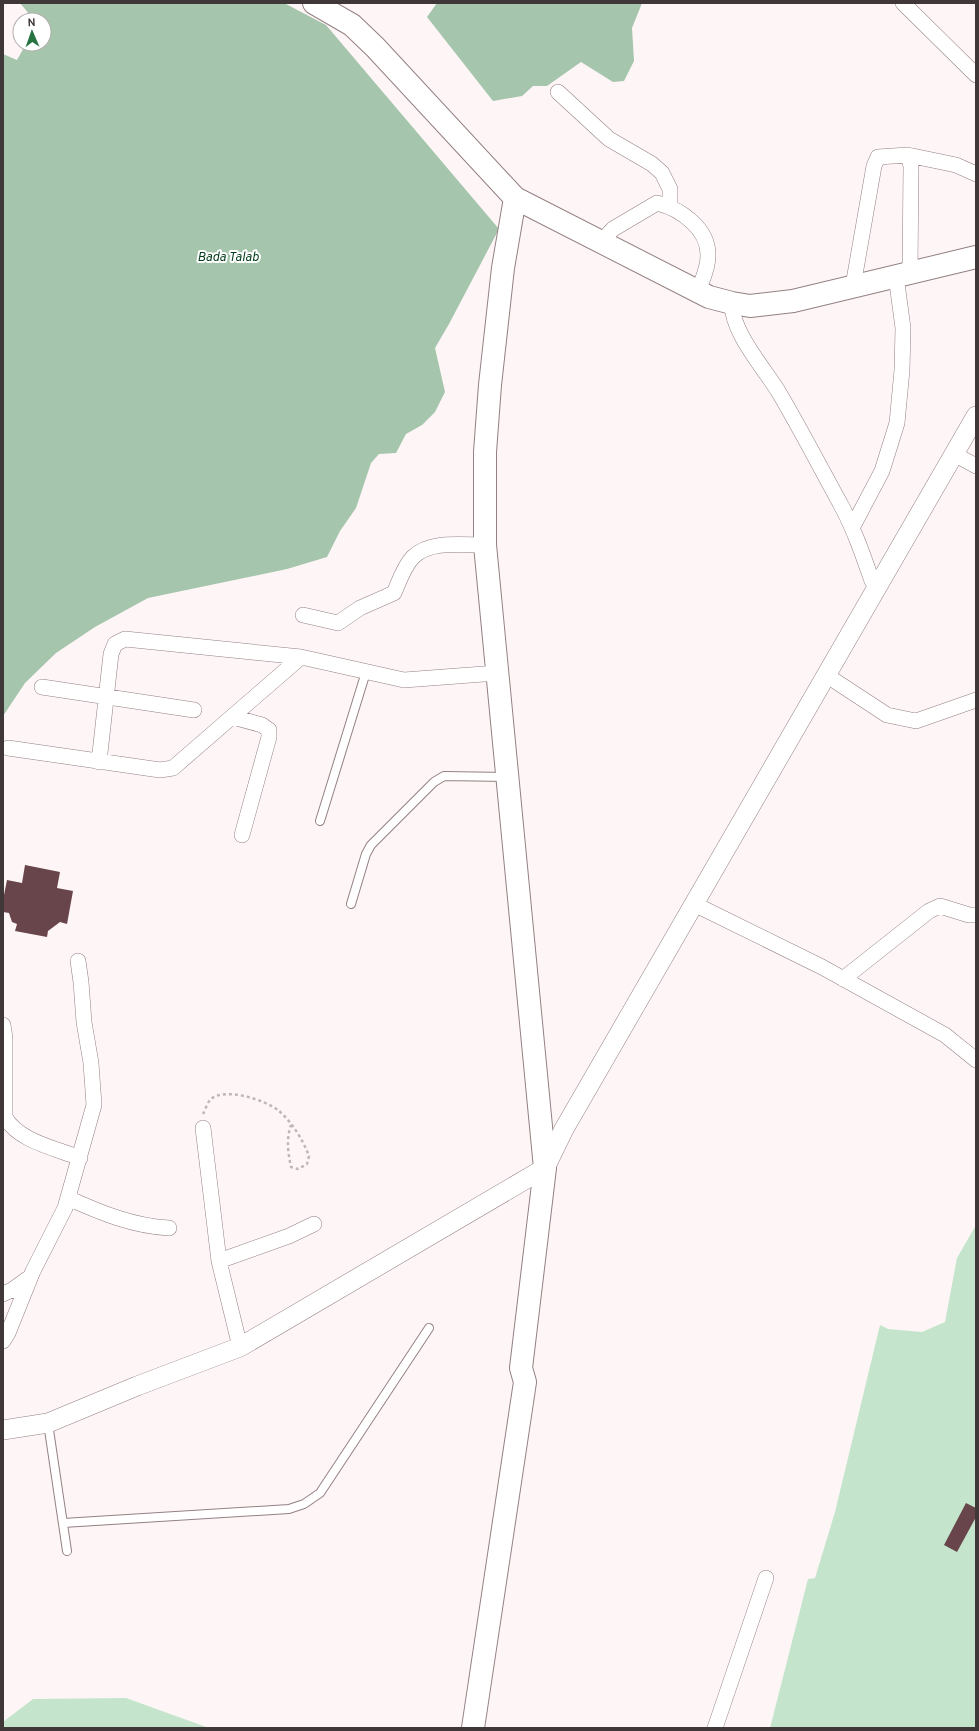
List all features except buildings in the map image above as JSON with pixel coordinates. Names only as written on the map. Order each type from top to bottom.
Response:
[{"type":"main road","points":[[314,3],[352,25],[375,47],[515,198],[698,292],[732,303],[750,306],[793,300],[976,257]]},
{"type":"main road","points":[[473,1728],[525,1382],[521,1368],[545,1168],[485,545],[485,452],[490,385],[503,268],[515,198]]},
{"type":"main road","points":[[460,1728],[512,1381],[521,1368]]},
{"type":"street","points":[[903,3],[976,75]]},
{"type":"street","points":[[558,92],[609,139],[652,164],[662,173],[670,189],[670,206]]},
{"type":"street","points":[[852,528],[882,471],[897,423],[902,370],[903,275],[911,166],[908,154]]},
{"type":"street","points":[[853,286],[874,166],[878,157],[908,154],[975,170]]},
{"type":"street","points":[[600,243],[613,229],[657,203],[670,206],[690,219],[706,240],[708,253],[707,268],[698,292]]},
{"type":"street","points":[[732,303],[732,314],[748,345],[778,391],[852,528],[872,581],[878,586]]},
{"type":"street","points":[[3,1430],[48,1423],[138,1386],[240,1347],[545,1168],[564,1129],[976,416]]},
{"type":"street","points":[[954,454],[976,466]]},
{"type":"street","points":[[303,615],[338,623],[360,608],[394,593],[412,558],[425,548],[443,545],[485,545]]},
{"type":"street","points":[[99,762],[111,654],[115,644],[125,639],[301,657],[404,680],[497,673]]},
{"type":"street","points":[[8,748],[160,770],[173,768],[301,657]]},
{"type":"street","points":[[826,676],[887,715],[916,721],[976,700]]},
{"type":"street","points":[[42,687],[106,698],[194,710]]},
{"type":"street","points":[[233,717],[262,725],[269,730],[270,737],[242,835]]},
{"type":"street","points":[[694,904],[842,979],[945,1035],[976,1060]]},
{"type":"street","points":[[842,979],[929,911],[940,906],[969,916],[976,915]]},
{"type":"street","points":[[3,1341],[8,1333],[31,1276],[68,1198],[94,1106],[91,1063],[84,1022],[82,982],[78,960]]},
{"type":"street","points":[[3,1025],[5,1038],[5,1117],[9,1125],[22,1136],[80,1158]]},
{"type":"street","points":[[203,1128],[219,1261],[240,1347]]},
{"type":"street","points":[[68,1198],[108,1216],[148,1227],[169,1228]]},
{"type":"street","points":[[219,1261],[289,1236],[314,1224]]},
{"type":"street","points":[[3,1294],[12,1290],[31,1276]]},
{"type":"street","points":[[715,1728],[766,1578]]},
{"type":"lane","points":[[320,821],[366,672]]},
{"type":"lane","points":[[351,904],[371,845],[434,782],[444,776],[455,775],[507,777]]},
{"type":"lane","points":[[63,1523],[289,1509],[304,1504],[320,1493],[428,1328]]},
{"type":"lane","points":[[48,1423],[67,1551]]},
{"type":"path","points":[[203,1128],[202,1116],[210,1100],[221,1094],[231,1094],[257,1100],[278,1110],[291,1125],[298,1134],[309,1156],[307,1164],[298,1169],[291,1168],[289,1158],[287,1144],[291,1125]]},
{"type":"shaded area","points":[[976,1225],[976,1728],[770,1728],[808,1579],[815,1578],[835,1512],[880,1325],[888,1329],[922,1332],[945,1322],[957,1258]]},
{"type":"shaded area","points":[[126,1698],[209,1728],[3,1728],[3,1722],[33,1699]]},
{"type":"water","name":"Bada Talab","points":[[20,3],[284,3],[326,25],[499,229],[435,348],[445,392],[435,412],[422,425],[406,434],[396,453],[379,454],[371,463],[356,508],[340,531],[327,557],[287,569],[148,598],[95,627],[56,653],[25,683],[3,716],[3,54],[17,60],[22,52],[52,52],[52,12],[27,12]]},
{"type":"water","points":[[437,3],[642,3],[632,28],[634,61],[624,81],[613,82],[581,62],[547,86],[533,86],[522,96],[493,101],[427,17]]}]
